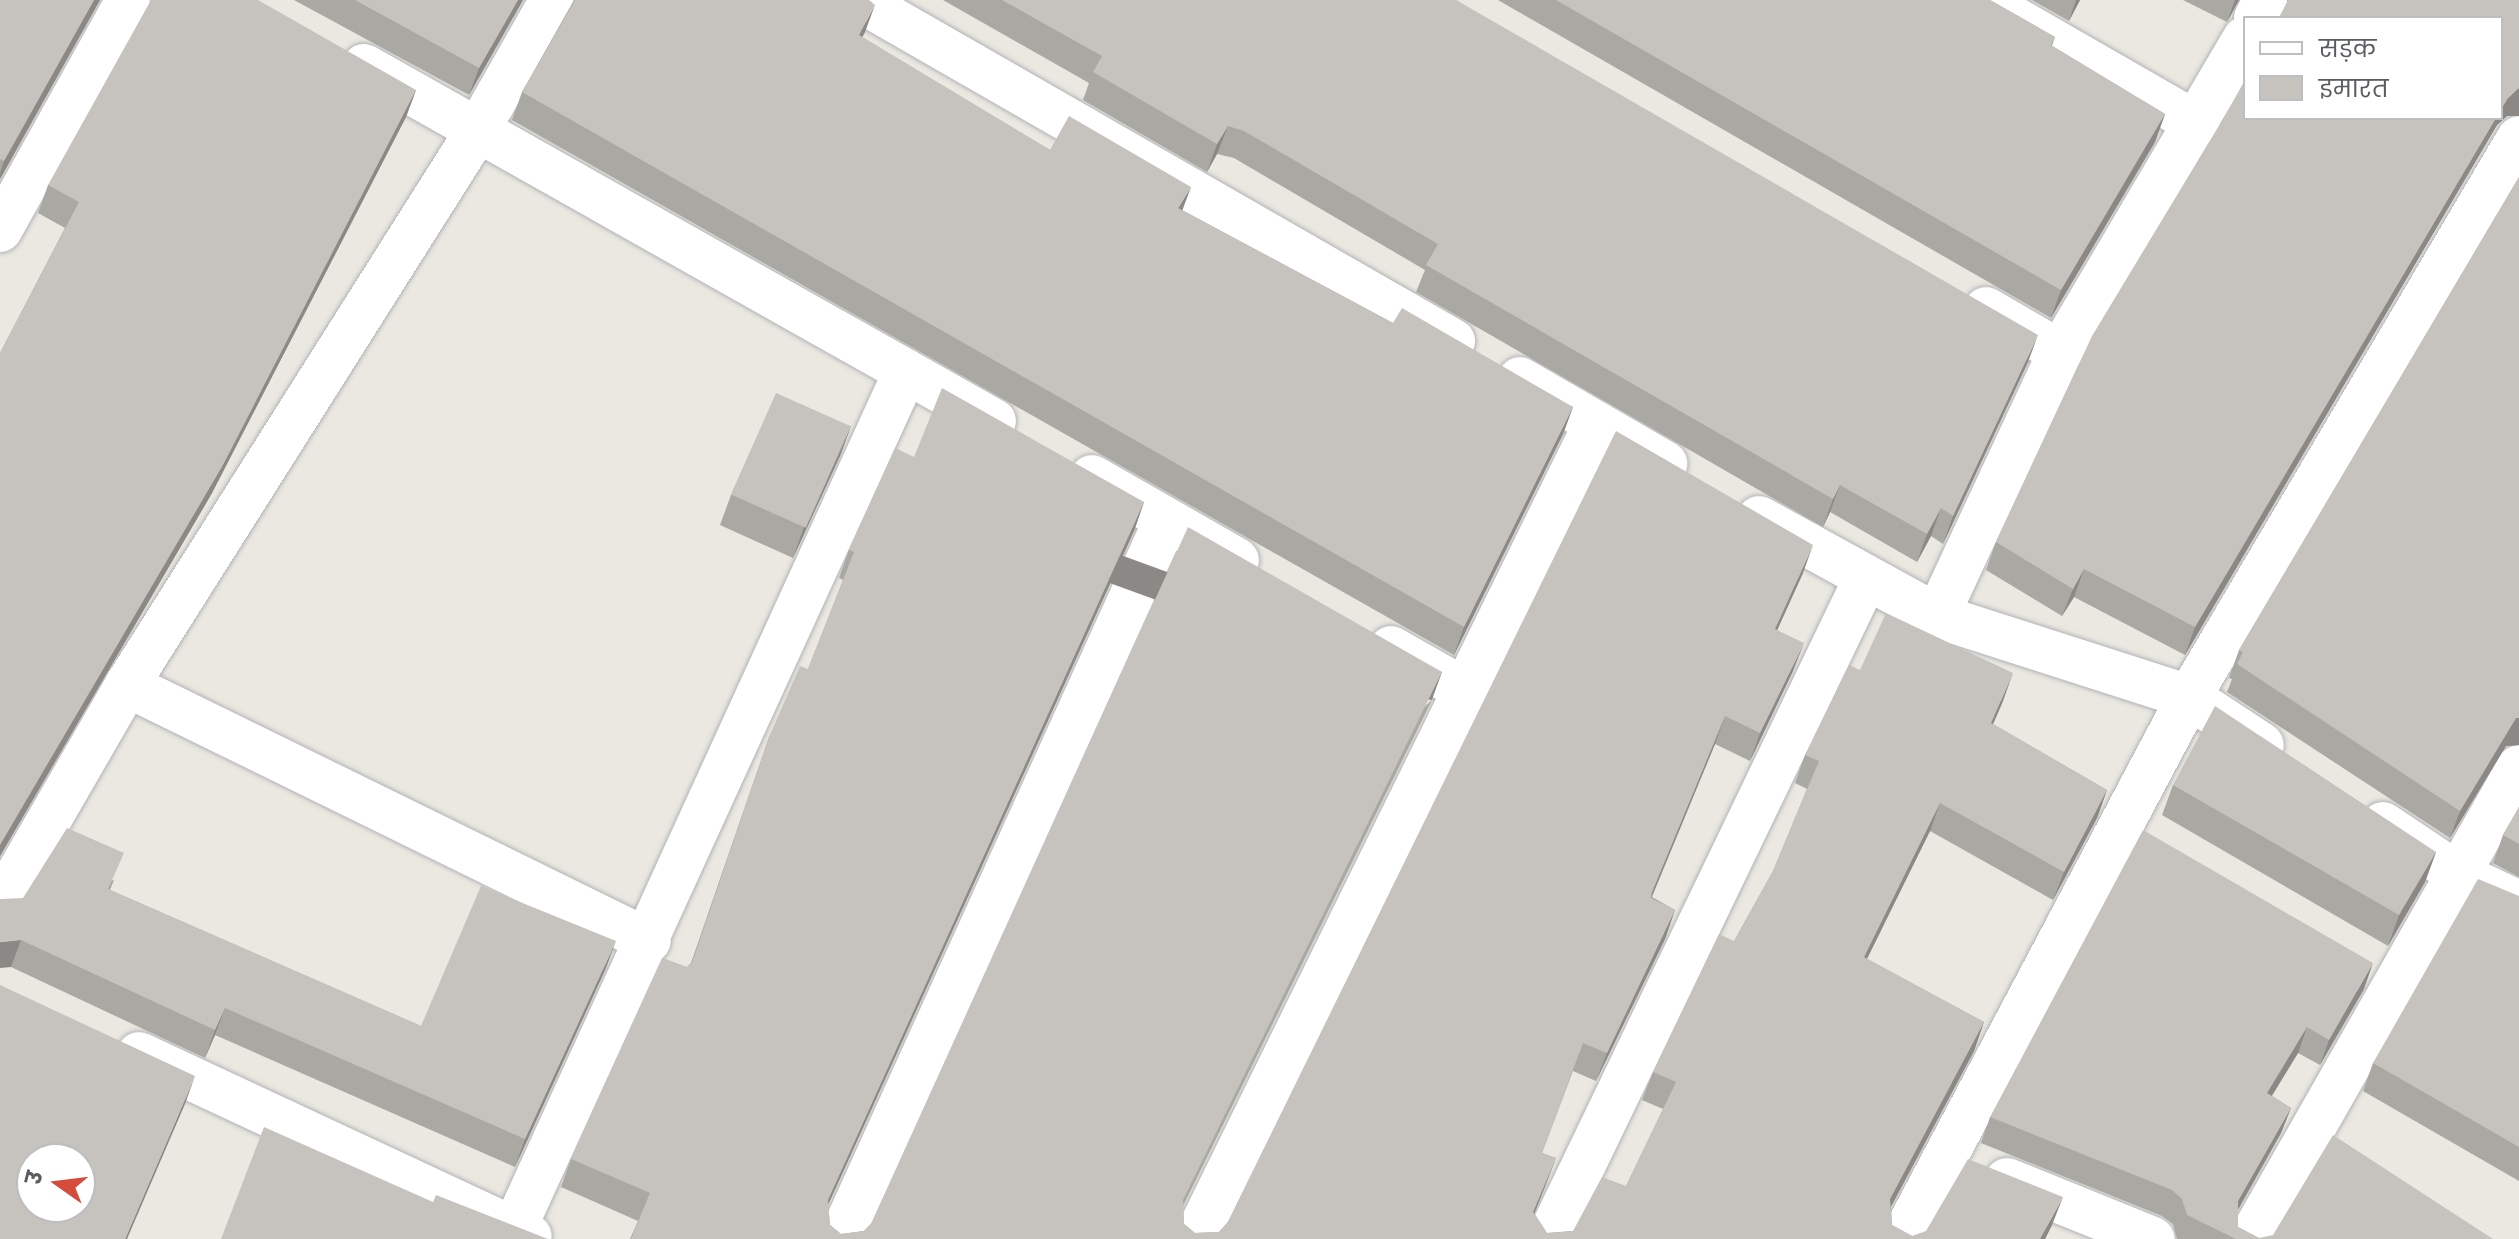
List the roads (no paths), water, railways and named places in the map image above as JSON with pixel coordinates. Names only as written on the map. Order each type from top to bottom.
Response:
[{"type":"street","points":[[0,230],[128,0]]},
{"type":"street","points":[[0,905],[127,685],[476,133],[552,0]]},
{"type":"street","points":[[859,0],[1865,580],[1937,616],[2189,697],[2292,764]]},
{"type":"street","points":[[1982,0],[2198,124]]},
{"type":"street","points":[[1937,616],[2060,352],[2198,124],[2243,42]]},
{"type":"street","points":[[332,48],[476,133],[906,371],[1275,582]]},
{"type":"street","points":[[1902,1239],[2189,697],[2519,138]]},
{"type":"street","points":[[1956,292],[2060,352]]},
{"type":"street","points":[[100,1036],[524,1234],[649,941],[906,371]]},
{"type":"street","points":[[1195,1239],[1596,423]]},
{"type":"street","points":[[840,1239],[1166,520]]},
{"type":"street","points":[[1548,1239],[1865,580]]},
{"type":"street","points":[[1356,628],[1465,690]]},
{"type":"street","points":[[127,685],[649,941]]},
{"type":"street","points":[[2250,1239],[2519,767]]},
{"type":"street","points":[[2343,798],[2458,874],[2519,903]]},
{"type":"street","points":[[2123,821],[2164,844]]},
{"type":"street","points":[[2357,956],[2398,980]]},
{"type":"street","points":[[1944,1155],[2153,1239]]}]
